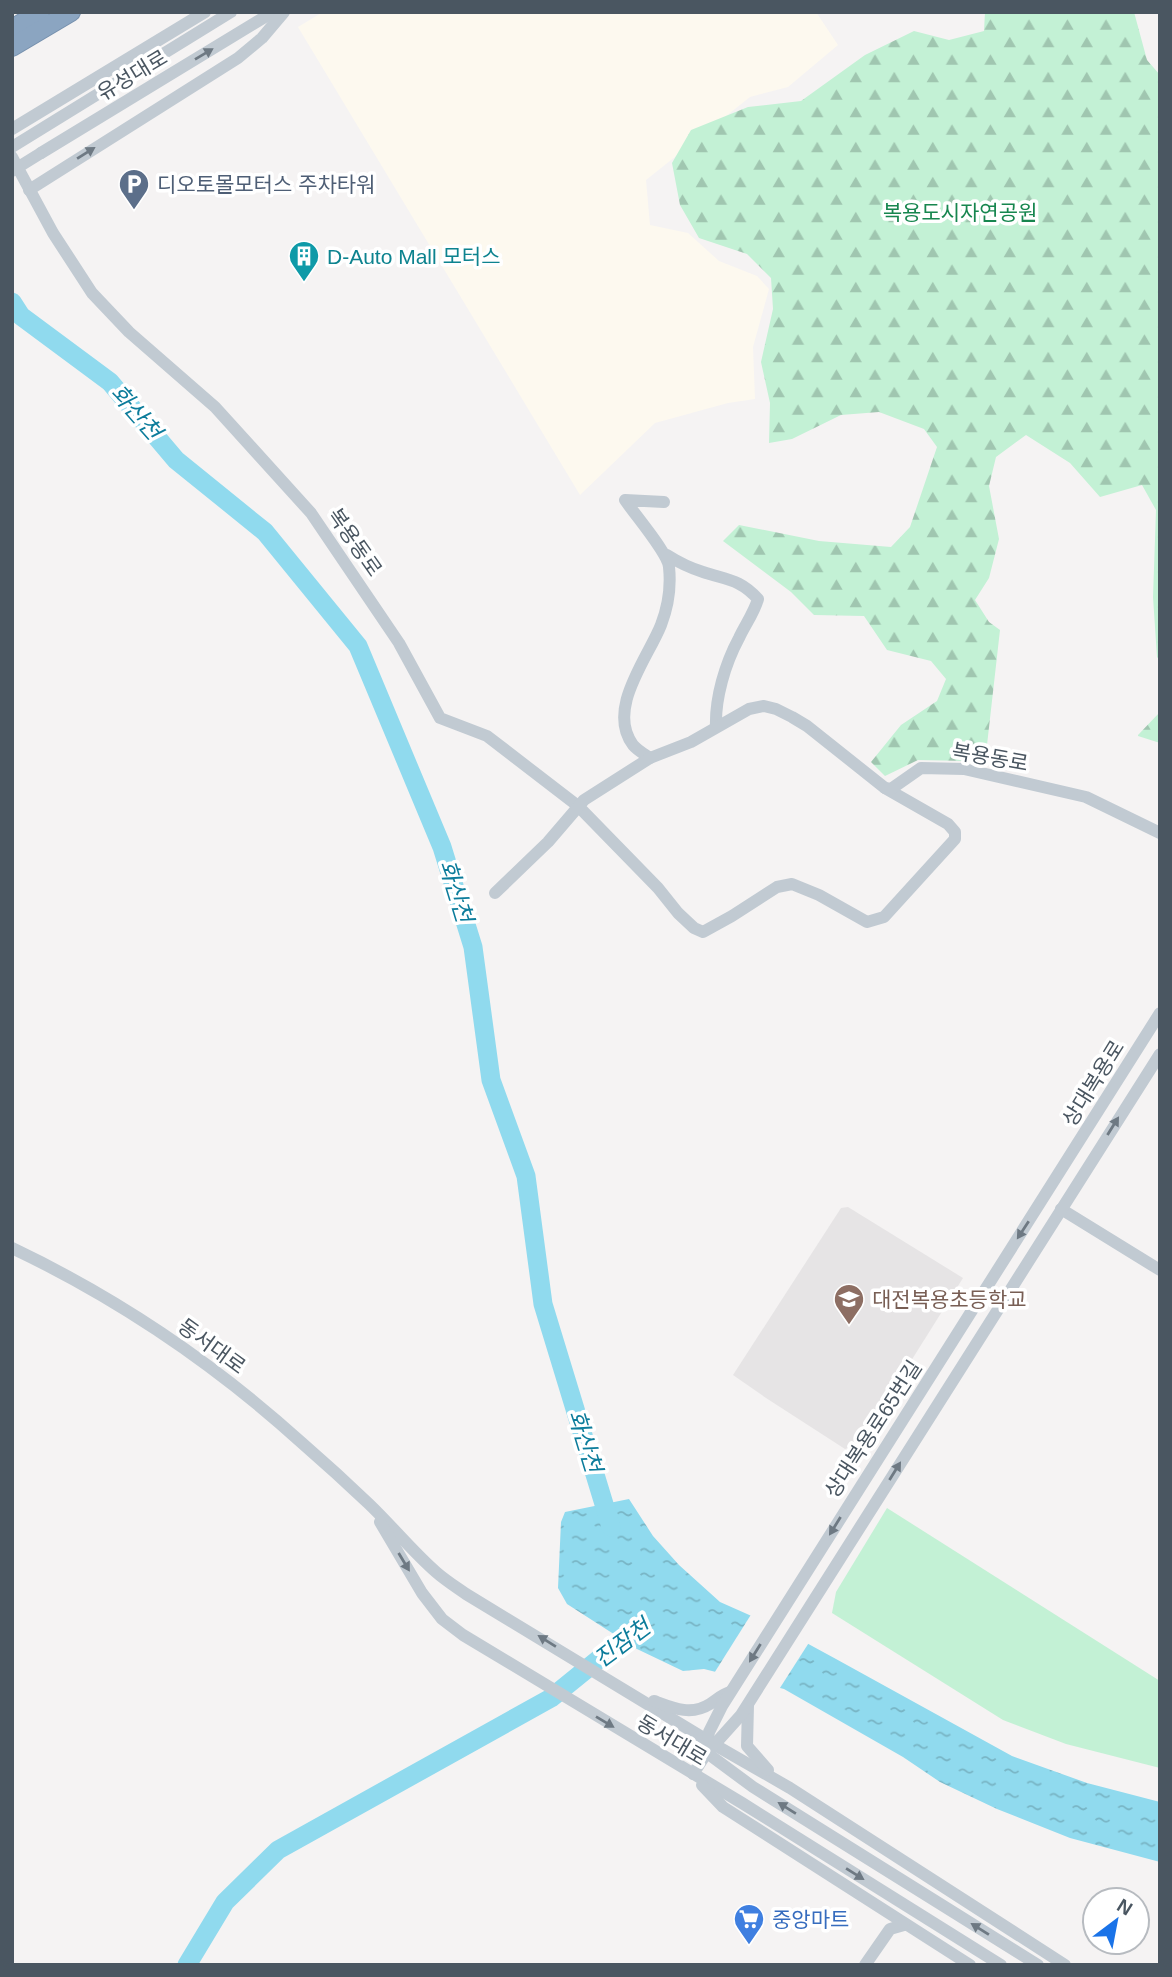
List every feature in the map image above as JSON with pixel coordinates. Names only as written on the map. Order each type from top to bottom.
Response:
[{"type":"highway","points":[[12,29],[40,12]]},
{"type":"highway","points":[[12,47],[71,12]]},
{"type":"street","points":[[12,129],[205,12]]},
{"type":"street","name":"유성대로","points":[[12,147],[230,12]]},
{"type":"street","name":"유성대로","points":[[12,171],[273,12]]},
{"type":"street","points":[[29,190],[237,58],[261,38],[284,12]]},
{"type":"street","name":"복용동로","points":[[12,157],[53,233],[92,293],[129,332],[215,407],[312,513],[399,643],[440,718],[488,736],[578,806],[694,928],[702,932],[777,887],[792,884],[819,895],[867,922],[884,917],[956,839],[955,832],[948,824],[885,788]]},
{"type":"street","points":[[664,502],[625,500],[667,555],[705,573],[747,587],[758,599],[731,656],[715,714],[716,727]]},
{"type":"street","points":[[650,758],[634,747],[626,734],[625,717],[627,695],[662,623],[669,595],[667,555]]},
{"type":"street","points":[[495,893],[548,842],[578,806],[650,758],[681,746],[749,709],[764,706],[776,709],[807,726],[885,788]]},
{"type":"street","name":"복용동로","points":[[885,788],[891,789],[921,768],[964,769],[1086,797],[1160,833]]},
{"type":"street","name":"상대복용로","points":[[1060,1173],[1160,1013]]},
{"type":"street","name":"상대복용로","points":[[1077,1184],[1160,1054]]},
{"type":"street","name":"상대복용로65번길","points":[[710,1746],[722,1706],[730,1692],[1060,1173]]},
{"type":"street","name":"상대복용로65번길","points":[[710,1746],[746,1711],[805,1611],[1077,1184]]},
{"type":"street","points":[[1061,1209],[1160,1270]]},
{"type":"street","name":"동서대로","points":[[12,1248],[50,1266],[117,1306],[196,1357],[253,1400],[369,1504],[436,1572],[466,1594],[685,1727],[710,1746],[753,1787],[1038,1965]]},
{"type":"street","name":"동서대로","points":[[369,1504],[422,1593],[442,1619],[463,1635],[1000,1965]]},
{"type":"street","points":[[635,1696],[685,1711],[707,1706],[720,1695],[730,1692]]},
{"type":"street","points":[[746,1711],[746,1740],[751,1753],[790,1788]]},
{"type":"street","points":[[970,1965],[723,1807],[693,1774],[710,1746],[790,1788],[1065,1965]]},
{"type":"street","points":[[865,1965],[890,1928],[904,1924]]},
{"type":"shaded area","points":[[323,12],[816,12],[838,45],[788,87],[750,97],[646,180],[650,225],[688,233],[719,261],[757,276],[769,289],[753,347],[755,399],[728,403],[655,423],[580,495],[298,27]]},
{"type":"shaded area","name":"대전복용초등학교","points":[[848,1207],[963,1278],[859,1444],[845,1449],[733,1375],[841,1208]]},
{"type":"green space","name":"복용도시자연공원","points":[[985,12],[1134,12],[1147,60],[1160,75],[1160,661],[1157,657],[1153,597],[1156,510],[1142,485],[1100,497],[1070,463],[1026,435],[996,457],[989,486],[999,539],[989,578],[975,600],[989,622],[1000,630],[987,745],[967,761],[918,760],[885,776],[871,762],[901,725],[937,701],[946,679],[931,661],[887,650],[864,616],[814,615],[791,592],[723,541],[739,525],[819,541],[891,547],[910,527],[937,447],[924,429],[879,412],[841,415],[792,439],[769,443],[770,403],[761,362],[773,309],[771,278],[747,254],[699,238],[680,205],[672,163],[691,130],[748,107],[801,101],[865,55],[914,31],[949,40],[984,31]]},
{"type":"green space","points":[[1160,712],[1160,743],[1138,736],[1138,735]]},
{"type":"green space","points":[[887,1508],[1160,1681],[1160,1768],[1066,1744],[1003,1720],[832,1613],[836,1592]]},
{"type":"water","points":[[629,1499],[653,1536],[679,1565],[720,1602],[779,1628],[1012,1756],[1087,1783],[1160,1802],[1160,1862],[1070,1838],[997,1809],[940,1782],[903,1757],[784,1689],[704,1669],[683,1671],[637,1649],[567,1604],[558,1588],[561,1522],[565,1512]]},
{"type":"pier","points":[[752,1613],[810,1641],[778,1691],[713,1675]]},
{"type":"waterway","name":"화산천","points":[[12,302],[21,316],[110,382],[176,460],[265,532],[358,646],[442,847],[473,947],[491,1080],[526,1176],[543,1304],[611,1527]]},
{"type":"waterway","name":"진잠천","points":[[187,1965],[225,1902],[278,1850],[551,1698],[641,1625]]},
{"type":"place","name":"디오토몰모터스 주차타워","points":[[134,211]]},
{"type":"place","name":"D-Auto Mall 모터스","points":[[304,283]]},
{"type":"place","name":"대전복용초등학교","points":[[849,1326]]},
{"type":"place","name":"중앙마트","points":[[749,1946]]}]
